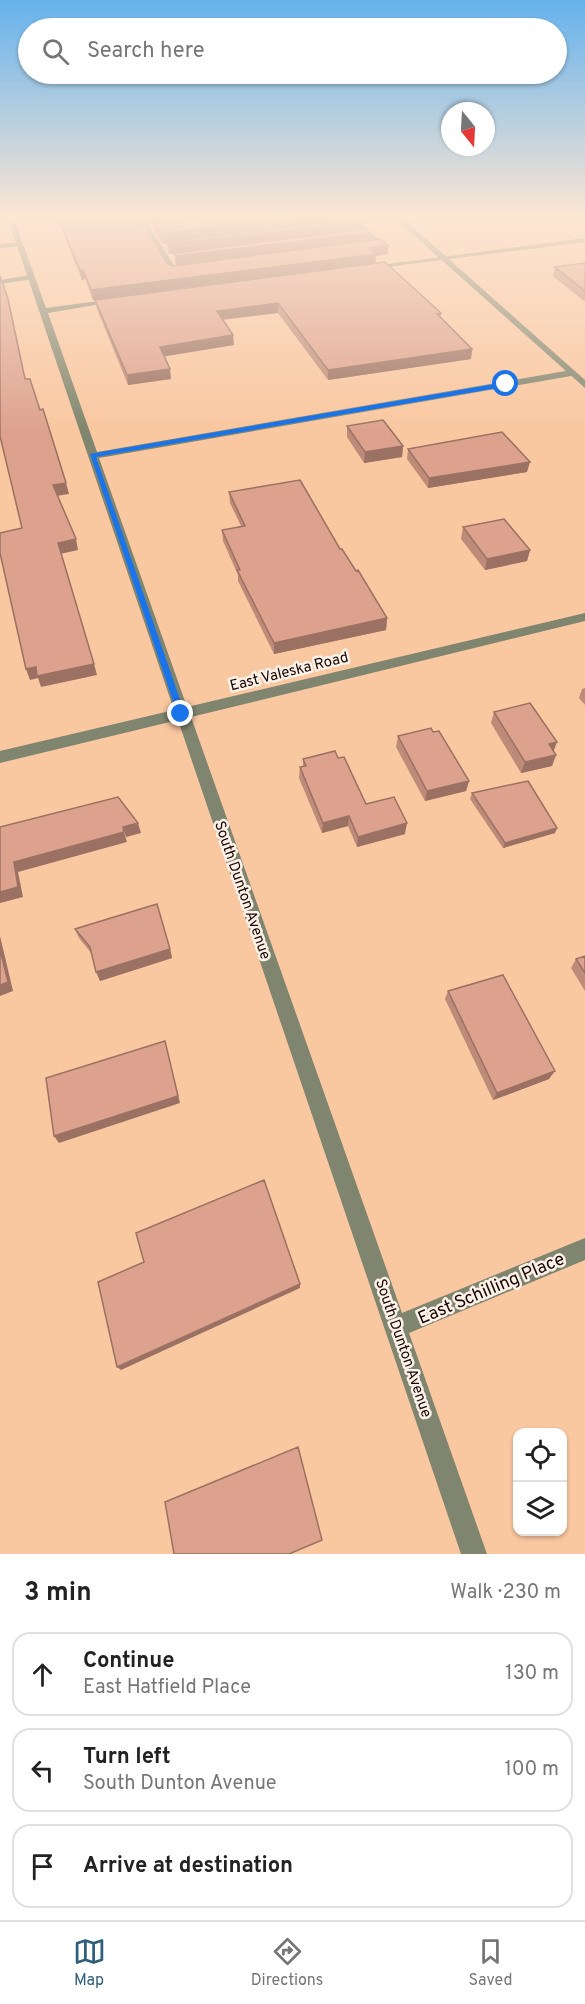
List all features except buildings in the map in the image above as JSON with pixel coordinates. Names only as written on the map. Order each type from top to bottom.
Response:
[{"type":"street","name":"South Dunton Avenue","points":[[34,287],[474,1554]]},
{"type":"street","points":[[476,287],[585,385]]},
{"type":"street","points":[[42,311],[124,300]]},
{"type":"street","points":[[92,456],[571,373]]},
{"type":"street","name":"East Valeska Road","points":[[0,757],[585,617]]},
{"type":"street","name":"East Schilling Place","points":[[397,1327],[585,1249]]},
{"type":"route","points":[[181,714],[92,456],[506,384]]}]
